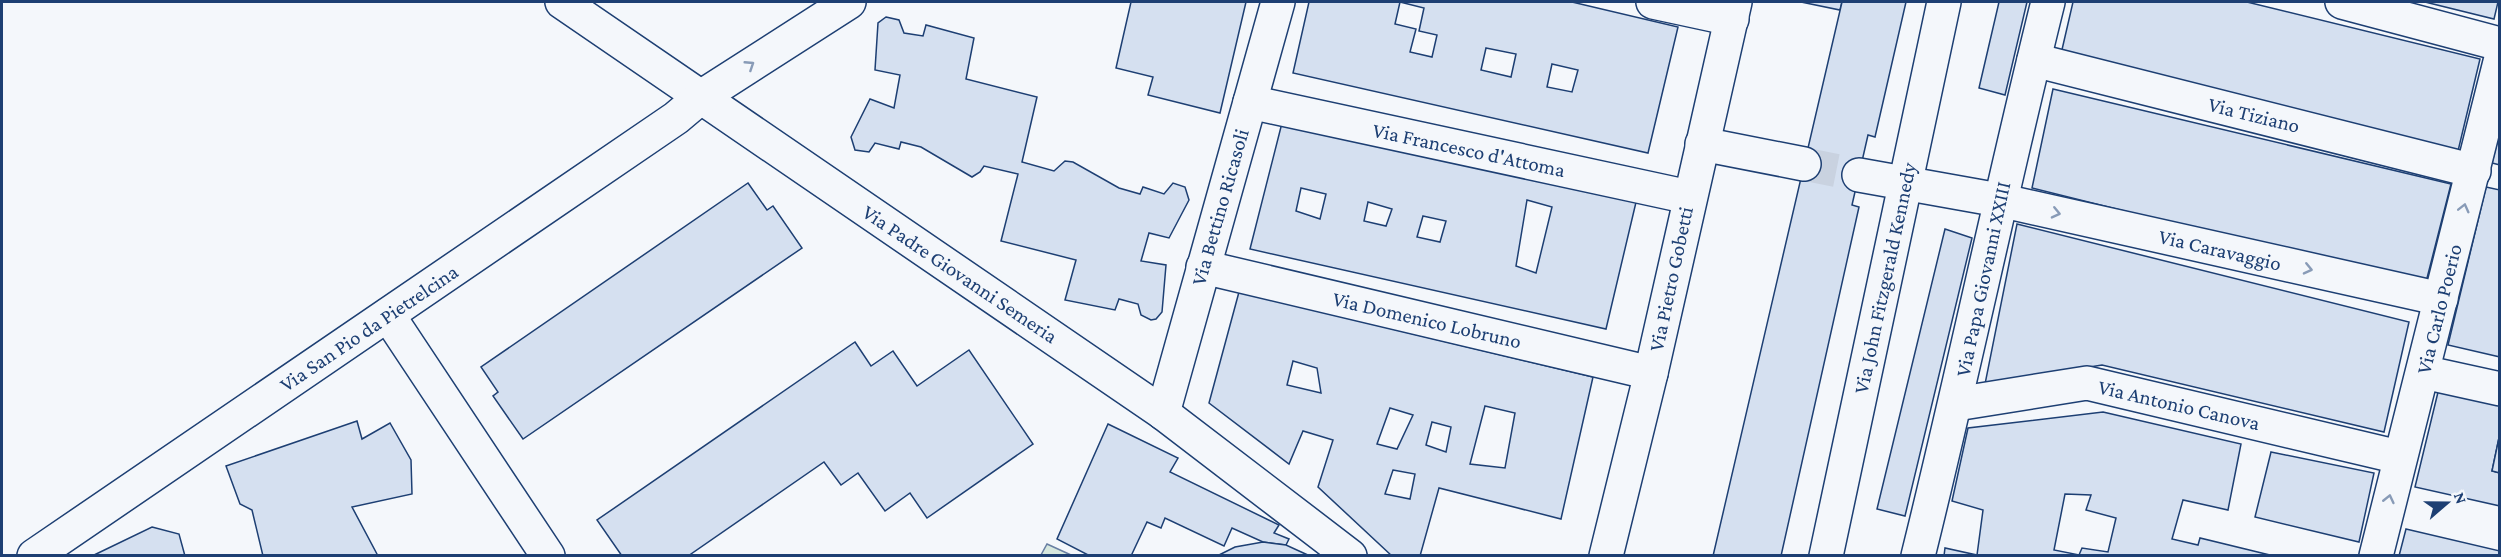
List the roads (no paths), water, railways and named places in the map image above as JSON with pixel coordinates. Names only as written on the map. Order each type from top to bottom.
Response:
[{"type":"street","name":"Via Padre Giovanni Semeria","points":[[562,2],[1163,412],[1350,555]]},
{"type":"street","name":"Via San Pio da Pietrelcina","points":[[34,555],[676,118],[701,97],[849,2]]},
{"type":"street","name":"Via Bettino Ricasoli","points":[[1163,412],[1278,2]]},
{"type":"street","points":[[1653,2],[1733,10]]},
{"type":"street","name":"Via John Fitzgerald Kennedy","points":[[1826,555],[1944,2]]},
{"type":"street","name":"Via Papa Giovanni XXIII","points":[[1918,555],[1956,404],[1999,200],[2048,2]]},
{"type":"street","points":[[2342,2],[2499,44]]},
{"type":"street","name":"Via Pietro Gobetti","points":[[1606,555],[1651,373],[1733,10]]},
{"type":"street","name":"Via Tiziano","points":[[2034,60],[2474,171]]},
{"type":"street","name":"Via Carlo Poerio","points":[[2376,555],[2399,457],[2474,171],[2499,62]]},
{"type":"street","name":"Via Francesco d'Attoma","points":[[1250,102],[1689,197]]},
{"type":"street","points":[[1702,144],[1804,164]]},
{"type":"street","name":"Via Caravaggio","points":[[1860,175],[1999,200],[2441,299]]},
{"type":"street","name":"Via Domenico Lobruno","points":[[1203,267],[1651,373]]},
{"type":"street","points":[[388,315],[548,555]]},
{"type":"street","points":[[2423,372],[2499,389]]},
{"type":"street","name":"Via Antonio Canova","points":[[1956,404],[2087,383],[2399,457]]},
{"type":"tunnel","points":[[1804,164],[1859,175]]}]
